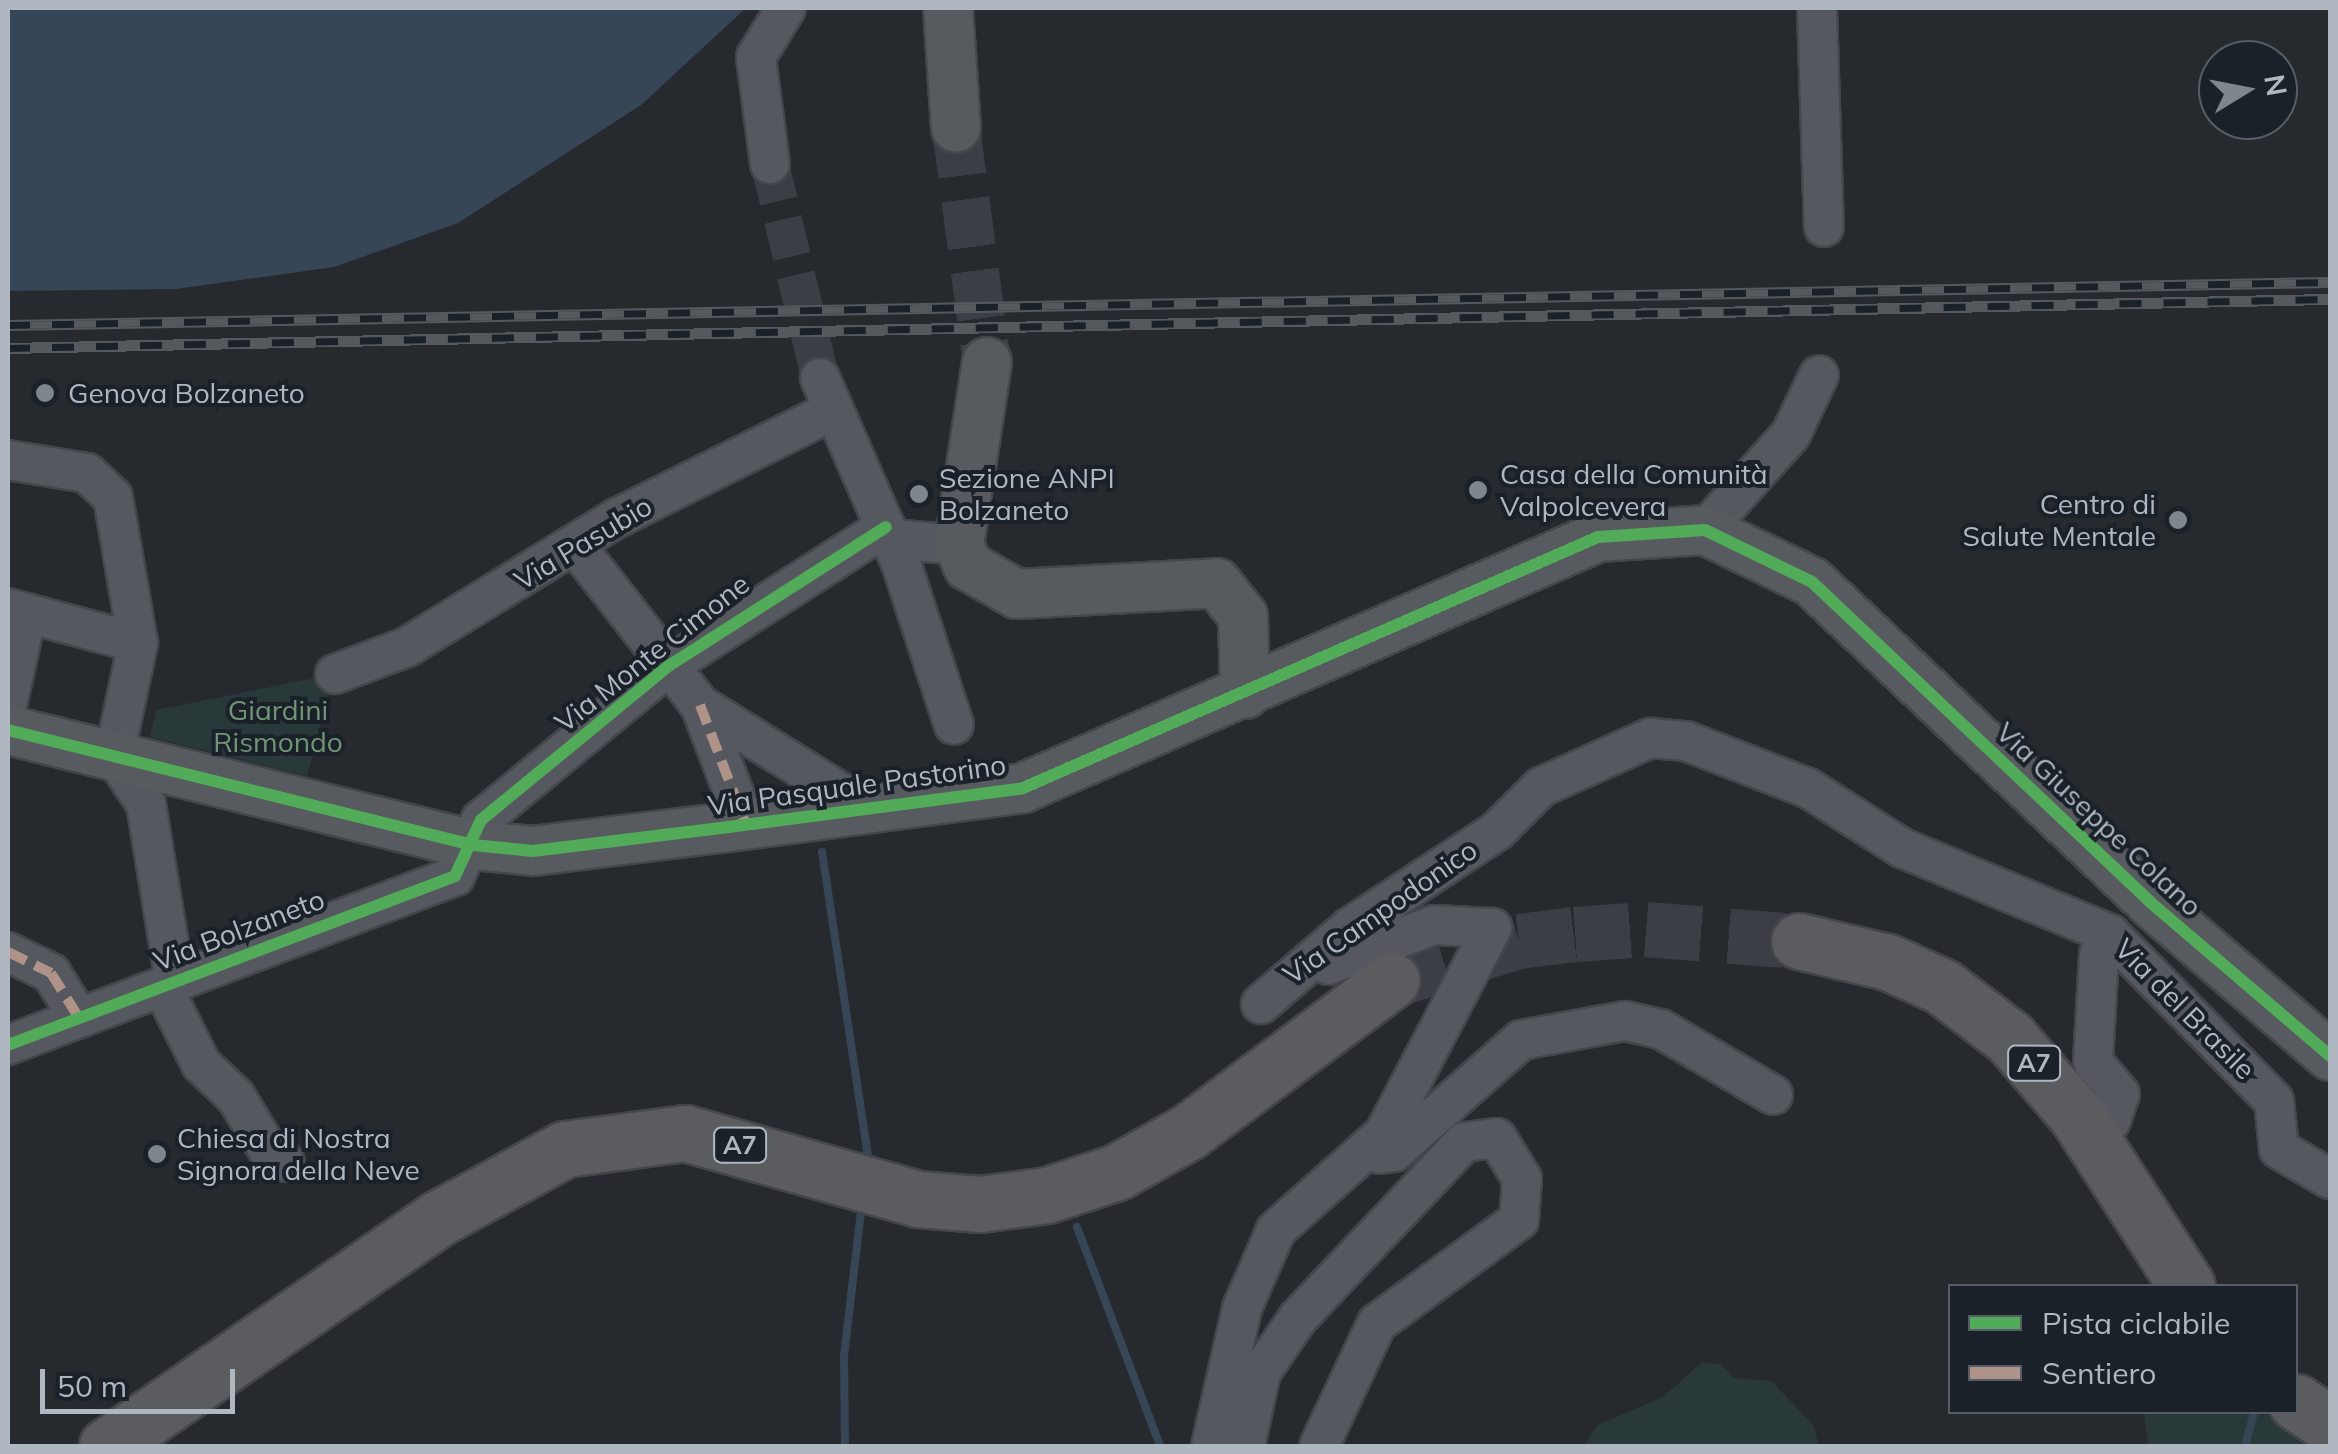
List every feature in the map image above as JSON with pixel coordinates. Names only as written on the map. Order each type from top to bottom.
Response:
[{"type":"highway","name":"A7","points":[[1799,941],[1929,980],[2010,1038],[2078,1116],[2186,1284]]},
{"type":"highway","name":"A7","points":[[107,1446],[454,1208],[565,1148],[685,1133],[918,1199],[980,1204],[1047,1195],[1118,1172],[1188,1132],[1392,980]]},
{"type":"highway","points":[[2298,1403],[2330,1425]]},
{"type":"main road","points":[[948,8],[956,128]]},
{"type":"main road","points":[[986,362],[959,546],[983,581],[1016,594],[1210,580],[1240,606],[1245,676]]},
{"type":"main road","name":"Via Giuseppe Colano","points":[[1690,530],[1768,554],[1843,608],[2150,902],[2330,1056]]},
{"type":"main road","name":"Via Pasquale Pastorino","points":[[8,730],[473,845],[533,851],[1023,788],[1245,676],[1598,537],[1690,530]]},
{"type":"street","points":[[770,164],[756,56],[786,8]]},
{"type":"street","points":[[1817,8],[1824,228]]},
{"type":"street","points":[[1690,530],[1791,434],[1820,375]]},
{"type":"street","name":"Via Pasubio","points":[[335,674],[407,647],[826,394],[889,533]]},
{"type":"street","points":[[8,460],[87,473],[108,488],[138,644],[114,756],[139,784],[152,836],[169,983]]},
{"type":"street","points":[[954,725],[889,533],[959,546]]},
{"type":"street","name":"Via Monte Cimone","points":[[473,845],[482,820],[670,665],[889,533]]},
{"type":"street","points":[[575,546],[700,705],[746,825]]},
{"type":"street","points":[[8,701],[17,611],[138,644]]},
{"type":"street","points":[[700,705],[840,792],[846,813]]},
{"type":"street","name":"Via Campodonico","points":[[1211,1446],[1242,1308],[1276,1230],[1378,1140],[1492,928],[1458,922],[1406,932],[1341,956],[1261,1004],[1265,995],[1498,830],[1541,787],[1634,741],[1686,741],[1808,788],[1902,848],[2110,934]]},
{"type":"street","name":"Via Bolzaneto","points":[[8,1046],[454,876],[473,845]]},
{"type":"street","name":"Via del Brasile","points":[[2111,1122],[2120,1094],[2093,1062],[2098,956],[2110,934],[2274,1100],[2279,1149],[2330,1179]]},
{"type":"street","points":[[8,952],[51,973],[79,1018]]},
{"type":"street","name":"Via Bolzaneto","points":[[169,983],[201,1064],[285,1162]]},
{"type":"street","points":[[1378,1140],[1380,1154],[1394,1152],[1521,1040],[1626,1021],[1661,1029],[1773,1095]]},
{"type":"street","points":[[1996,1058],[2050,1112],[2091,1174]]},
{"type":"street","points":[[1245,1446],[1261,1372],[1310,1304],[1464,1142],[1497,1138],[1522,1179],[1519,1220],[1377,1324],[1319,1446]]},
{"type":"green space","name":"Giardini Rismondo","points":[[335,674],[307,776],[150,737],[156,710]]},
{"type":"green space","points":[[1702,1362],[1721,1364],[1734,1378],[1771,1381],[1813,1424],[1819,1446],[1584,1446],[1598,1425],[1663,1397]]},
{"type":"green space","points":[[2144,1414],[2273,1414],[2326,1446],[2148,1446]]},
{"type":"water","points":[[18,8],[746,8],[641,105],[458,223],[334,267],[176,289],[8,291],[8,12]]},
{"type":"waterway","points":[[822,852],[869,1164]]},
{"type":"waterway","points":[[845,1446],[844,1356],[862,1202]]},
{"type":"waterway","points":[[1077,1227],[1160,1446]]},
{"type":"waterway","points":[[2245,1446],[2254,1414]]},
{"type":"tunnel","points":[[956,128],[987,362]]},
{"type":"tunnel","points":[[770,164],[820,378]]},
{"type":"tunnel","points":[[1392,980],[1519,941],[1575,934],[1646,929],[1799,941]]},
{"type":"railway","points":[[8,325],[2330,282]]},
{"type":"railway","points":[[8,348],[2330,299]]},
{"type":"marked path","points":[[700,705],[746,825]]},
{"type":"marked path","points":[[8,952],[51,973],[79,1018]]},
{"type":"cycle path","points":[[8,1045],[455,876],[481,820],[670,665],[886,527]]},
{"type":"cycle path","points":[[8,730],[473,845],[533,851],[1023,788],[1598,537],[1705,530],[1812,582],[2150,902],[2330,1056]]},
{"type":"place","name":"Genova Bolzaneto","points":[[45,393]]},
{"type":"place","name":"Casa della Comunità Valpolcevera","points":[[1478,490]]},
{"type":"place","name":"Sezione ANPI Bolzaneto","points":[[919,494]]},
{"type":"place","name":"Centro di Salute Mentale","points":[[2178,520]]},
{"type":"place","name":"Chiesa di Nostra Signora della Neve","points":[[157,1154]]}]
